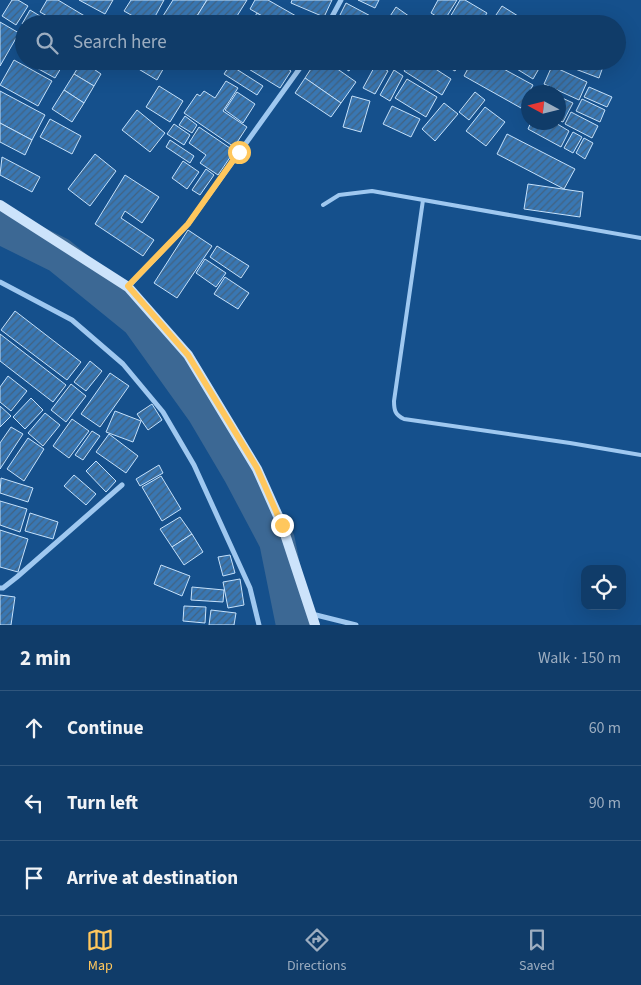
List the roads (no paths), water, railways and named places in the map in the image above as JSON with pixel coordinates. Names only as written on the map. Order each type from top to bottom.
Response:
[{"type":"street","points":[[333,15],[341,0]]},
{"type":"street","points":[[128,286],[188,224],[299,70]]},
{"type":"street","points":[[0,205],[128,286],[188,355],[257,468],[282,525],[315,625]]},
{"type":"street","points":[[0,282],[72,320],[124,364],[163,412],[194,465],[250,588],[259,625]]},
{"type":"street","points":[[2,588],[122,485]]},
{"type":"street","points":[[312,614],[356,625]]},
{"type":"lane","points":[[324,205],[339,196],[372,191],[641,238]]},
{"type":"lane","points":[[423,200],[394,401],[394,410],[398,417],[404,420],[641,455]]},
{"type":"waterway","points":[[0,226],[59,255],[139,320],[205,412],[241,473],[277,541],[294,625]]}]
